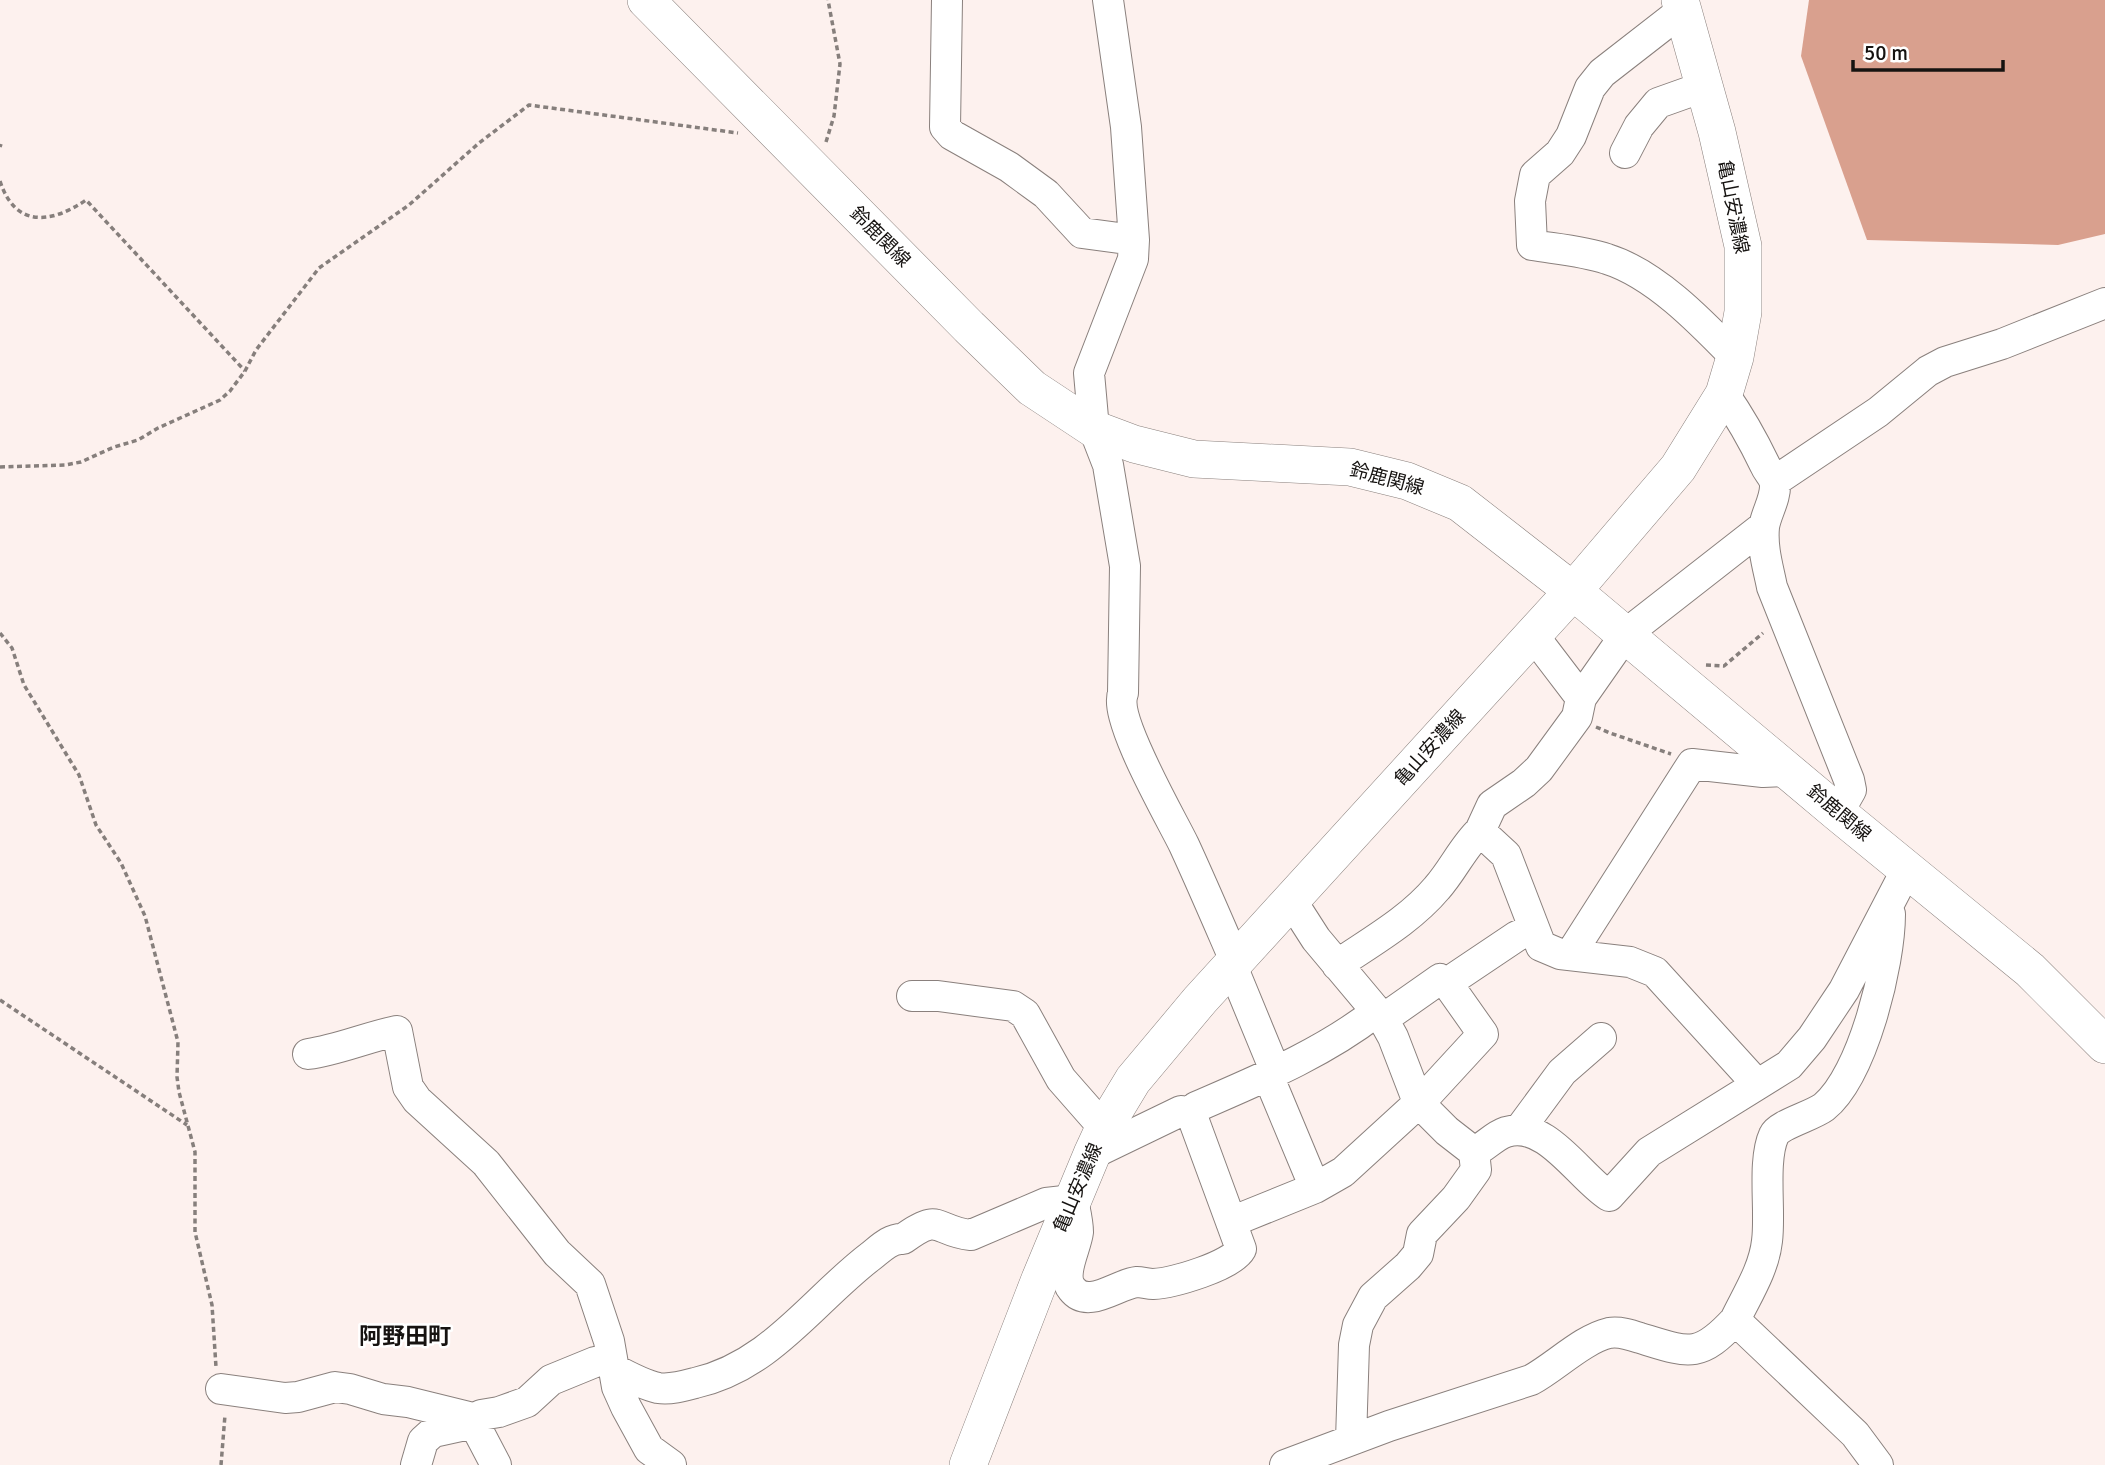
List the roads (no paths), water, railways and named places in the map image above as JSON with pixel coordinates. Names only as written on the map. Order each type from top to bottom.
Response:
[{"type":"main road","name":"鈴鹿関線","points":[[646,0],[1032,388],[1094,429],[1134,444],[1195,458],[1350,467],[1407,481],[1460,503],[1573,591],[1838,813],[1899,885],[2030,970],[2105,1045]]},
{"type":"main road","name":"亀山安濃線","points":[[968,1465],[1098,1141],[1133,1080],[1291,900],[1573,591],[1678,468],[1724,394],[1735,357],[1743,312],[1744,246],[1717,132],[1681,5]]},
{"type":"street","points":[[947,0],[945,127],[952,135],[1009,167],[1046,194],[1082,233],[1134,240]]},
{"type":"street","points":[[1108,0],[1126,127],[1134,240],[1133,258],[1089,373],[1094,429],[1108,466],[1125,566],[1124,693],[1121,700],[1150,779],[1182,843],[1234,965],[1274,1068],[1272,1085],[1315,1188]]},
{"type":"street","points":[[1681,5],[1602,73],[1590,88],[1572,136],[1560,153],[1535,175],[1530,201],[1532,245],[1607,258],[1629,268],[1693,315],[1735,357]]},
{"type":"street","points":[[1625,153],[1639,126],[1658,103],[1703,87]]},
{"type":"street","points":[[1775,481],[1878,412],[1928,371],[1945,362],[2002,344],[2105,303]]},
{"type":"street","points":[[1724,394],[1739,415],[1766,469],[1775,481],[1775,492],[1764,526],[1764,554],[1772,587],[1849,780],[1850,790],[1838,813]]},
{"type":"street","points":[[1337,965],[1405,918],[1437,888],[1480,831],[1492,805],[1539,769],[1626,637],[1764,526]]},
{"type":"street","points":[[1533,635],[1579,707]]},
{"type":"street","points":[[1570,955],[1692,764],[1763,772],[1789,771]]},
{"type":"street","points":[[1480,831],[1506,855],[1541,946],[1570,955],[1630,962],[1655,972],[1757,1084]]},
{"type":"street","points":[[1474,1152],[1502,1133],[1520,1129],[1551,1144],[1566,1155],[1596,1188],[1609,1196],[1649,1152],[1789,1065],[1812,1038],[1844,990],[1899,885]]},
{"type":"street","points":[[1285,1465],[1466,1400],[1531,1380],[1586,1344],[1610,1333],[1695,1350],[1712,1344],[1735,1320],[1760,1267],[1767,1244],[1769,1157],[1773,1136],[1784,1126],[1803,1120],[1825,1106],[1835,1095],[1865,1038],[1886,963],[1899,885]]},
{"type":"street","points":[[1291,900],[1316,939],[1379,1015],[1397,1045],[1418,1102],[1447,1131],[1474,1152],[1476,1170],[1456,1198],[1422,1234],[1418,1254],[1373,1297],[1358,1325],[1354,1345],[1351,1440]]},
{"type":"street","points":[[1447,983],[1517,936],[1534,929]]},
{"type":"street","points":[[1191,1112],[1196,1107],[1274,1073],[1440,979],[1447,983],[1483,1034],[1418,1102],[1343,1172],[1315,1188],[1231,1222]]},
{"type":"street","points":[[912,996],[938,996],[1013,1006],[1025,1014],[1098,1141],[1181,1111],[1191,1112]]},
{"type":"street","points":[[308,1054],[397,1031],[408,1087],[417,1100],[486,1163],[557,1253],[590,1284],[599,1309],[617,1387],[649,1449],[671,1465]]},
{"type":"street","points":[[1520,1129],[1562,1072],[1601,1038]]},
{"type":"street","points":[[416,1465],[427,1436],[442,1429],[476,1421],[481,1415],[527,1402],[551,1380],[595,1362],[613,1364],[659,1388],[678,1388],[720,1376],[776,1343],[859,1265],[920,1226],[935,1224],[971,1235],[1046,1203],[1073,1200],[1078,1231],[1068,1281],[1071,1289],[1079,1296],[1088,1298],[1137,1282],[1152,1284],[1203,1271],[1238,1256],[1241,1249],[1191,1112]]},
{"type":"street","points":[[1735,1320],[1855,1434],[1878,1465]]},
{"type":"street","points":[[221,1390],[285,1398],[334,1387],[408,1402],[476,1421],[496,1465]]},
{"type":"district","name":"阿野田町","points":[[405,1336]]}]
